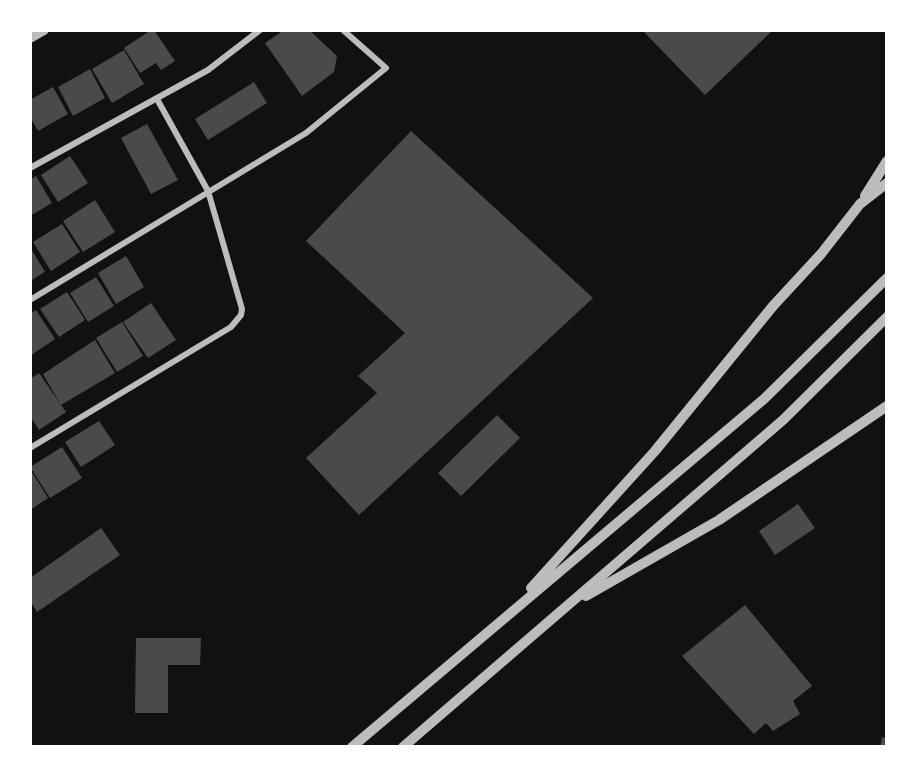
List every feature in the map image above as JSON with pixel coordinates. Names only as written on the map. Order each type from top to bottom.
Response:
[{"type":"street","points":[[30,168],[208,70],[260,30]]},
{"type":"street","points":[[30,300],[306,133],[386,68],[343,30]]},
{"type":"street","points":[[30,448],[231,327],[241,315],[242,309],[208,191],[157,99]]},
{"type":"street","points":[[505,618],[656,451],[773,306],[821,254],[860,204],[887,161]]},
{"type":"street","points":[[860,204],[887,183]]},
{"type":"street","points":[[352,747],[764,399],[887,278]]},
{"type":"street","points":[[403,747],[783,420],[887,317]]},
{"type":"street","points":[[562,610],[719,520],[887,406]]},
{"type":"building","points":[[154,30],[175,61],[161,70],[156,63],[140,73],[124,48]]},
{"type":"building","points":[[284,30],[309,30],[337,56],[334,72],[302,96],[265,43]]},
{"type":"building","points":[[642,30],[773,30],[705,95]]},
{"type":"building","points":[[124,50],[144,84],[112,103],[92,69]]},
{"type":"building","points":[[90,69],[105,98],[73,116],[58,87]]},
{"type":"building","points":[[254,82],[267,103],[208,140],[195,119]]},
{"type":"building","points":[[53,87],[68,114],[38,131],[30,117],[30,100]]},
{"type":"building","points":[[147,124],[178,180],[151,194],[121,138]]},
{"type":"building","points":[[411,131],[593,298],[359,515],[306,458],[377,393],[358,376],[405,333],[306,241]]},
{"type":"building","points":[[70,156],[88,183],[58,202],[41,175]]},
{"type":"building","points":[[36,176],[52,203],[30,216],[30,180]]},
{"type":"building","points":[[95,200],[115,232],[83,252],[63,221]]},
{"type":"building","points":[[62,224],[80,252],[51,271],[33,242]]},
{"type":"building","points":[[30,247],[45,272],[30,281]]},
{"type":"building","points":[[126,256],[144,287],[116,304],[98,273]]},
{"type":"building","points":[[96,277],[114,306],[88,322],[70,293]]},
{"type":"building","points":[[67,292],[85,320],[59,337],[40,309]]},
{"type":"building","points":[[151,303],[176,340],[148,358],[123,322]]},
{"type":"building","points":[[36,310],[55,339],[30,356],[30,314]]},
{"type":"building","points":[[122,322],[143,356],[117,372],[96,338]]},
{"type":"building","points":[[95,340],[115,373],[61,405],[43,374]]},
{"type":"building","points":[[39,373],[66,412],[39,430],[30,416],[30,379]]},
{"type":"building","points":[[497,415],[520,438],[461,496],[438,473]]},
{"type":"building","points":[[99,421],[115,445],[81,467],[65,442]]},
{"type":"building","points":[[62,447],[82,478],[50,498],[30,467]]},
{"type":"building","points":[[32,472],[48,498],[30,510],[30,473]]},
{"type":"building","points":[[798,504],[815,528],[775,555],[759,531]]},
{"type":"building","points":[[101,528],[120,555],[37,612],[30,601],[30,578]]},
{"type":"building","points":[[745,605],[812,686],[793,701],[800,714],[773,731],[766,723],[754,734],[682,656]]},
{"type":"building","points":[[136,638],[201,638],[200,665],[168,665],[168,713],[135,713]]},
{"type":"building","points":[[882,737],[887,738],[887,747],[880,747]]}]
